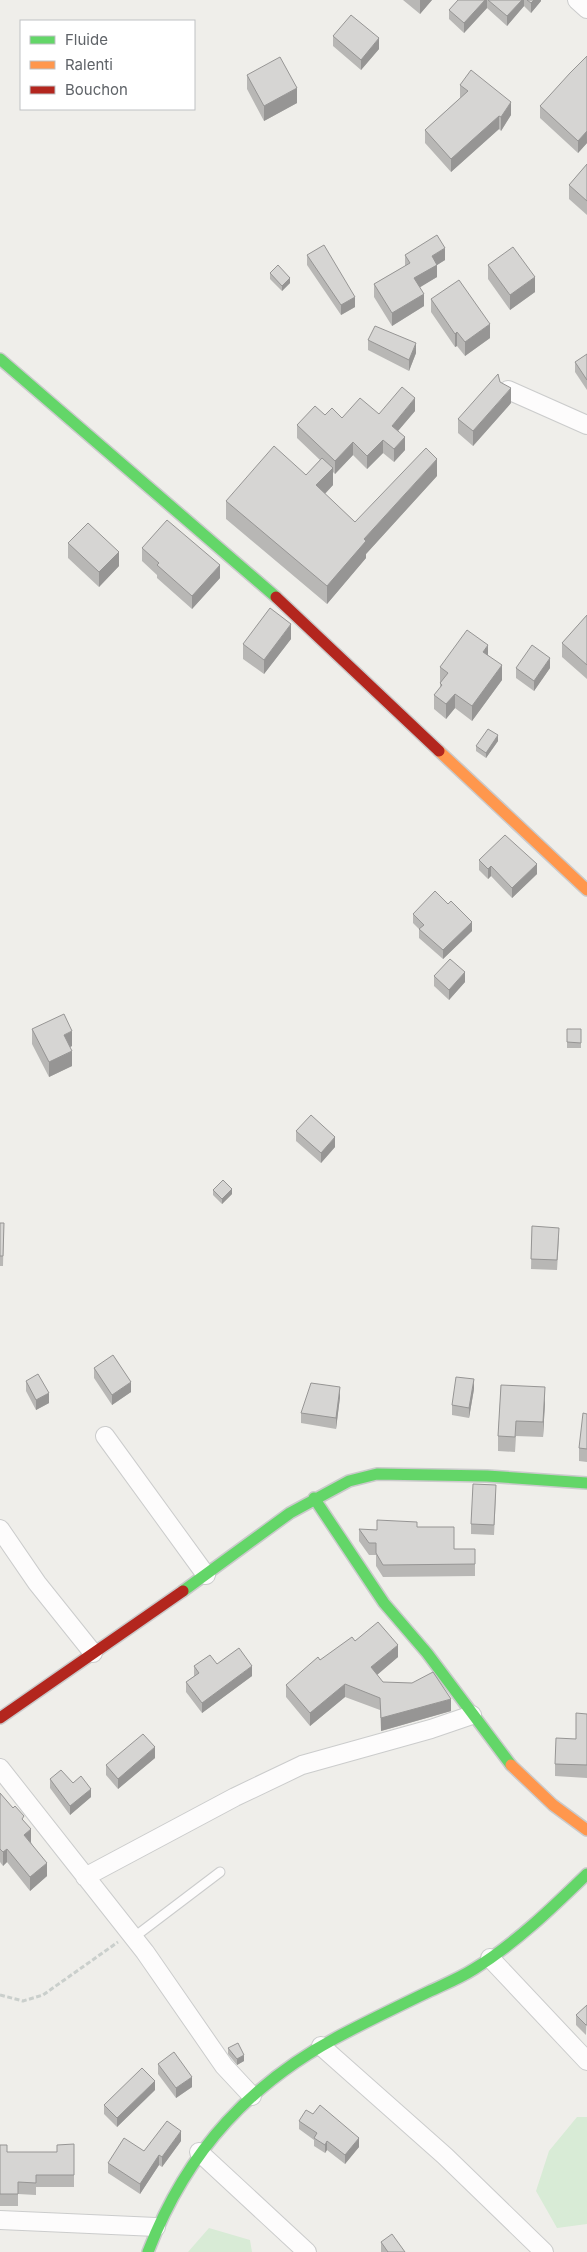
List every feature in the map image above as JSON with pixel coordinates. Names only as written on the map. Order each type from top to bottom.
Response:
[{"type":"street","points":[[577,0],[587,9]]},
{"type":"street","points":[[0,359],[288,608],[587,890]]},
{"type":"street","points":[[508,390],[587,425]]},
{"type":"street","points":[[105,1436],[206,1574]]},
{"type":"street","points":[[0,1718],[314,1498],[349,1481],[377,1474],[487,1476],[587,1483]]},
{"type":"street","points":[[314,1498],[384,1603],[427,1652],[504,1758],[523,1778],[587,1830]]},
{"type":"street","points":[[0,1529],[37,1583],[93,1653]]},
{"type":"street","points":[[86,1877],[235,1797],[302,1765],[431,1730],[472,1715]]},
{"type":"street","points":[[0,1768],[131,1936],[224,2066],[252,2096]]},
{"type":"street","points":[[148,2252],[156,2227],[199,2152],[252,2096],[281,2069],[321,2046],[476,1968],[534,1926],[587,1874]]},
{"type":"street","points":[[490,1958],[587,2061]]},
{"type":"street","points":[[321,2046],[445,2156],[544,2252]]},
{"type":"street","points":[[199,2152],[307,2252]]},
{"type":"street","points":[[0,2220],[156,2227]]},
{"type":"lane","points":[[131,1936],[220,1872]]},
{"type":"path","points":[[0,1995],[23,2001],[43,1996],[131,1936]]},
{"type":"green space","points":[[577,2117],[587,2117],[587,2224],[557,2228],[536,2191],[549,2151]]},
{"type":"green space","points":[[209,2228],[250,2240],[252,2252],[188,2252]]},
{"type":"building","points":[[458,0],[485,0],[464,23],[449,10]]},
{"type":"building","points":[[488,0],[522,0],[507,16]]},
{"type":"building","points":[[351,15],[379,38],[361,60],[333,36]]},
{"type":"building","points":[[587,56],[587,131],[578,141],[540,106]]},
{"type":"building","points":[[280,57],[297,88],[264,106],[247,75]]},
{"type":"building","points":[[471,70],[511,102],[501,117],[499,116],[451,159],[425,130],[468,91],[460,85]]},
{"type":"building","points":[[587,164],[587,201],[569,185]]},
{"type":"building","points":[[437,235],[445,248],[432,256],[437,265],[414,278],[424,294],[392,313],[374,284],[410,263],[405,255]]},
{"type":"building","points":[[324,245],[355,297],[341,305],[307,255]]},
{"type":"building","points":[[513,247],[535,277],[510,295],[488,265]]},
{"type":"building","points":[[278,265],[290,278],[282,286],[270,273]]},
{"type":"building","points":[[459,280],[490,324],[465,342],[457,332],[455,334],[431,299]]},
{"type":"building","points":[[375,326],[416,343],[409,360],[368,340]]},
{"type":"building","points":[[587,354],[587,380],[575,362]]},
{"type":"building","points":[[498,374],[500,382],[511,388],[473,431],[458,419]]},
{"type":"building","points":[[402,387],[415,398],[392,426],[405,437],[394,449],[383,440],[367,456],[353,442],[335,461],[297,425],[315,406],[325,415],[332,408],[342,418],[360,398],[379,414]]},
{"type":"building","points":[[274,446],[306,475],[322,458],[333,468],[316,485],[355,522],[426,448],[437,459],[364,539],[366,541],[327,586],[226,501]]},
{"type":"building","points":[[167,520],[220,565],[192,596],[157,565],[159,563],[142,548]]},
{"type":"building","points":[[88,523],[119,552],[99,572],[68,543]]},
{"type":"building","points":[[270,608],[291,624],[264,660],[243,644]]},
{"type":"building","points":[[587,615],[587,665],[562,643]]},
{"type":"building","points":[[467,630],[488,645],[483,652],[502,665],[472,706],[455,694],[446,704],[434,695],[448,673],[440,667]]},
{"type":"building","points":[[532,645],[550,658],[534,681],[516,668]]},
{"type":"building","points":[[488,729],[498,735],[486,753],[476,746]]},
{"type":"building","points":[[505,835],[537,864],[512,888],[491,866],[488,869],[479,860]]},
{"type":"building","points":[[435,891],[448,904],[451,901],[472,922],[443,950],[419,929],[424,925],[413,914]]},
{"type":"building","points":[[450,959],[465,972],[449,990],[434,976]]},
{"type":"building","points":[[64,1014],[72,1031],[64,1035],[72,1051],[49,1062],[32,1029]]},
{"type":"building","points":[[567,1029],[581,1029],[581,1043],[567,1042]]},
{"type":"building","points":[[311,1115],[335,1137],[321,1153],[296,1131]]},
{"type":"building","points":[[223,1180],[232,1189],[222,1199],[213,1190]]},
{"type":"building","points":[[0,1223],[4,1223],[3,1256],[0,1256]]},
{"type":"building","points":[[532,1226],[559,1228],[557,1260],[531,1259]]},
{"type":"building","points":[[113,1355],[131,1382],[112,1395],[94,1368]]},
{"type":"building","points":[[38,1374],[49,1393],[36,1400],[26,1381]]},
{"type":"building","points":[[456,1377],[474,1379],[469,1408],[452,1405]]},
{"type":"building","points":[[311,1383],[340,1387],[336,1418],[301,1413]]},
{"type":"building","points":[[501,1385],[545,1387],[543,1422],[516,1421],[515,1437],[498,1436]]},
{"type":"building","points":[[583,1413],[587,1414],[587,1449],[579,1448]]},
{"type":"building","points":[[473,1484],[496,1485],[494,1525],[471,1524]]},
{"type":"building","points":[[377,1520],[417,1522],[417,1527],[454,1527],[454,1549],[475,1549],[475,1564],[383,1565],[376,1553],[376,1543],[369,1543],[359,1529],[377,1530]]},
{"type":"building","points":[[378,1622],[398,1645],[371,1667],[383,1682],[412,1683],[433,1672],[451,1699],[381,1718],[380,1698],[345,1684],[310,1713],[286,1685],[318,1657],[320,1660],[352,1637],[355,1641]]},
{"type":"building","points":[[239,1648],[252,1666],[202,1703],[186,1682],[199,1673],[194,1666],[210,1655],[217,1664]]},
{"type":"building","points":[[576,1713],[587,1714],[587,1765],[555,1764],[556,1738],[576,1739]]},
{"type":"building","points":[[143,1734],[155,1747],[118,1779],[106,1765]]},
{"type":"building","points":[[61,1770],[73,1783],[81,1776],[91,1789],[70,1806],[50,1779]]},
{"type":"building","points":[[0,1793],[13,1808],[15,1806],[24,1816],[22,1819],[31,1829],[24,1835],[47,1863],[30,1877],[7,1849],[3,1852],[0,1849]]},
{"type":"building","points":[[587,2005],[587,2025],[586,2025],[576,2015]]},
{"type":"building","points":[[238,2043],[244,2055],[237,2059],[228,2048]]},
{"type":"building","points":[[174,2052],[192,2077],[176,2088],[158,2064]]},
{"type":"building","points":[[142,2068],[155,2081],[117,2118],[104,2105]]},
{"type":"building","points":[[320,2105],[359,2138],[345,2155],[327,2141],[325,2145],[314,2138],[317,2133],[299,2121],[306,2110],[313,2114]]},
{"type":"building","points":[[167,2121],[181,2131],[162,2157],[159,2155],[140,2184],[108,2163],[124,2138],[144,2151]]},
{"type":"building","points":[[74,2144],[74,2175],[36,2175],[36,2183],[18,2182],[18,2194],[0,2194],[0,2145],[7,2145],[7,2152],[57,2152],[57,2145]]},
{"type":"building","points":[[392,2234],[405,2252],[388,2252],[381,2242]]},
{"type":"traffic: fast","points":[[0,359],[276,597]]},
{"type":"traffic: fast","points":[[183,1591],[290,1513],[349,1481],[377,1474],[487,1476],[587,1483]]},
{"type":"traffic: fast","points":[[314,1498],[384,1603],[427,1653],[511,1765]]},
{"type":"traffic: fast","points":[[148,2252],[164,2215],[182,2181],[203,2150],[253,2096],[282,2072],[314,2050],[474,1969],[533,1925],[587,1874]]},
{"type":"traffic: slow","points":[[439,751],[587,890]]},
{"type":"traffic: slow","points":[[511,1765],[553,1805],[587,1830]]},
{"type":"traffic: jam","points":[[276,597],[439,751]]},
{"type":"traffic: jam","points":[[0,1718],[183,1591]]}]
